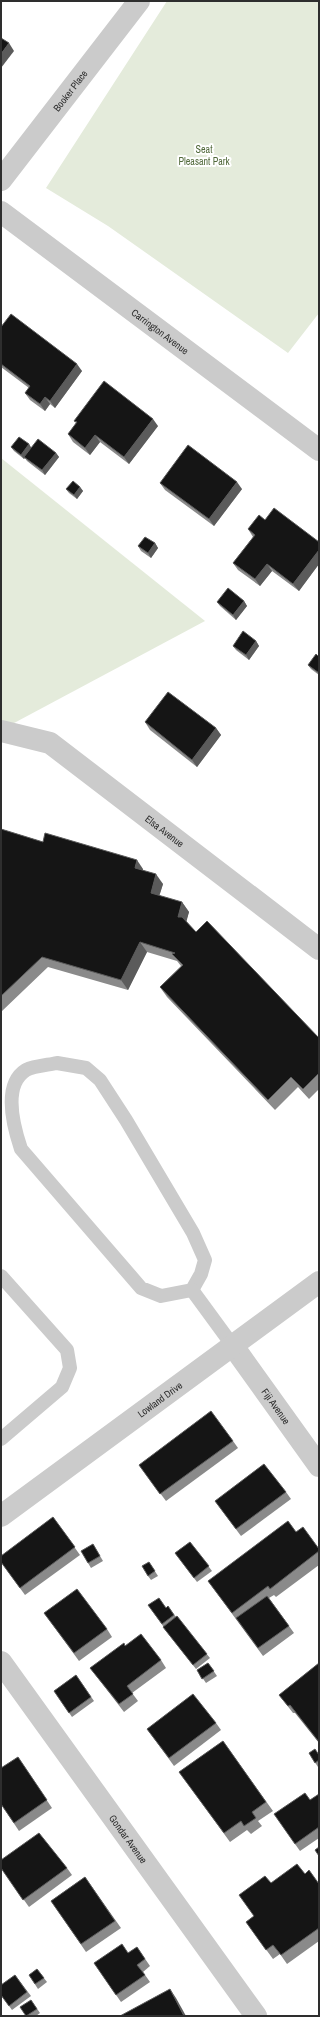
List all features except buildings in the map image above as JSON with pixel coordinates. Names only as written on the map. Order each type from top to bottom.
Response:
[{"type":"street","name":"Booker Place","points":[[1,180],[139,1]]},
{"type":"street","name":"Carrington Avenue","points":[[1,212],[319,450]]},
{"type":"street","name":"Elsa Avenue","points":[[1,731],[50,743],[319,949]]},
{"type":"street","name":"Lowland Drive","points":[[1,1516],[319,1282]]},
{"type":"street","name":"Fiji Avenue","points":[[234,1346],[319,1466]]},
{"type":"street","name":"Gondar Avenue","points":[[1,1662],[256,2016]]},
{"type":"lane","points":[[57,1063],[86,1068],[100,1080],[130,1127],[196,1240],[205,1260],[201,1274],[192,1290],[161,1296],[141,1288],[21,1149],[15,1131],[11,1109],[16,1080],[27,1070],[57,1063]]},
{"type":"lane","points":[[1,1276],[67,1350],[70,1368],[62,1387],[1,1439]]},
{"type":"lane","points":[[192,1290],[234,1346]]},
{"type":"green space","name":"Seat Pleasant Park","points":[[167,1],[319,1],[319,313],[288,353],[108,226],[46,188]]},
{"type":"green space","points":[[1,458],[205,621],[1,730]]}]
